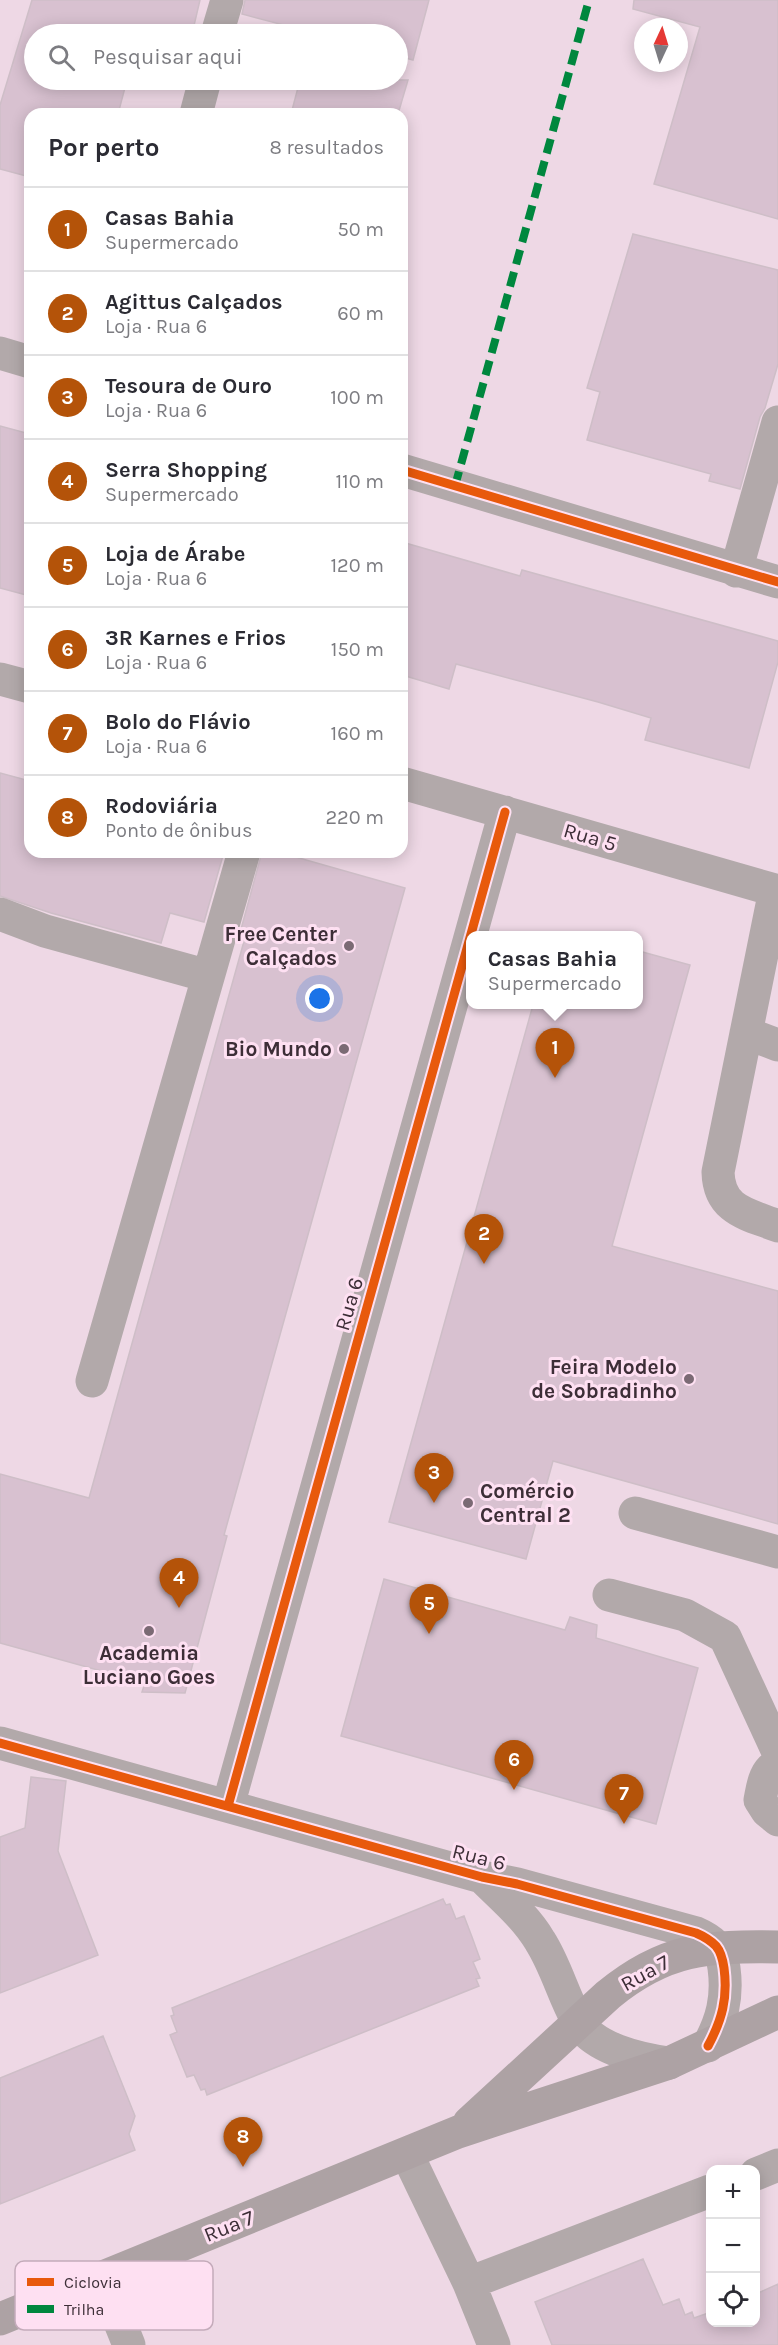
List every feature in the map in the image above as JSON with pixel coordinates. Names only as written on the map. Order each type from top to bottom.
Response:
[{"type":"main road","name":"Rua 7","points":[[458,2132],[629,1977],[652,1964],[696,1949],[778,1947]]},
{"type":"main road","name":"Rua 7","points":[[144,2261],[458,2132],[669,2063],[778,2012]]},
{"type":"main road","name":"Rua 7","points":[[0,2319],[15,2313]]},
{"type":"street","points":[[220,24],[227,0]]},
{"type":"street","points":[[198,108],[202,90]]},
{"type":"street","points":[[0,354],[24,360]]},
{"type":"street","points":[[736,571],[778,422]]},
{"type":"street","points":[[408,472],[778,582]]},
{"type":"street","points":[[0,679],[24,685]]},
{"type":"street","name":"Rua 5","points":[[408,785],[777,890]]},
{"type":"street","name":"Rua 6","points":[[472,931],[505,812]]},
{"type":"street","points":[[92,1381],[242,858]]},
{"type":"street","points":[[777,890],[722,1147],[718,1187],[732,1207],[778,1226]]},
{"type":"street","points":[[0,914],[45,931],[208,976]]},
{"type":"street","name":"Rua 6","points":[[228,1806],[466,952]]},
{"type":"street","points":[[746,1033],[778,1045]]},
{"type":"street","points":[[635,1513],[778,1552]]},
{"type":"street","points":[[609,1595],[685,1615],[725,1637],[778,1752]]},
{"type":"street","name":"Rua 6","points":[[0,1743],[482,1877],[517,1884],[696,1933],[718,1948]]},
{"type":"street","points":[[778,1764],[770,1768],[763,1782],[760,1800],[766,1811],[778,1820]]},
{"type":"street","name":"Rua 6","points":[[482,1877],[516,1911],[540,1940],[578,2022]]},
{"type":"street","points":[[708,2046],[724,2009],[726,1986],[723,1961],[718,1948]]},
{"type":"street","points":[[578,2022],[597,2040],[614,2049],[635,2058],[669,2063]]},
{"type":"street","points":[[406,2154],[470,2283],[494,2345]]},
{"type":"street","points":[[760,2172],[778,2165]]},
{"type":"street","points":[[470,2283],[706,2193]]},
{"type":"street","points":[[123,2330],[129,2345]]},
{"type":"building","points":[[32,0],[200,0],[194,24],[25,24]]},
{"type":"building","points":[[245,0],[429,0],[413,60],[408,59],[408,24],[280,24],[242,14]]},
{"type":"building","points":[[634,0],[778,0],[778,219],[654,184],[700,27],[688,24],[688,18],[666,18],[633,9]]},
{"type":"building","points":[[24,26],[24,90],[124,90],[120,108],[24,108],[24,175],[0,169],[0,105]]},
{"type":"building","points":[[297,90],[405,90],[400,108],[293,108]]},
{"type":"building","points":[[633,234],[778,270],[778,364],[765,408],[760,417],[740,489],[709,481],[711,474],[587,440],[600,392],[587,388]]},
{"type":"building","points":[[0,426],[24,432],[24,594],[0,588]]},
{"type":"building","points":[[408,544],[520,576],[522,570],[778,641],[778,662],[749,768],[645,740],[651,718],[456,664],[449,689],[408,677]]},
{"type":"building","points":[[0,773],[24,779],[24,858],[222,858],[204,922],[170,913],[161,943],[51,913],[0,896]]},
{"type":"building","points":[[260,858],[299,858],[405,888],[224,1535],[227,1536],[185,1693],[142,1692],[145,1683],[0,1643],[0,1474],[89,1498],[246,934],[240,933]]},
{"type":"building","points":[[643,952],[690,965],[612,1246],[778,1291],[778,1524],[553,1461],[526,1559],[389,1522],[532,1009],[643,1009]]},
{"type":"building","points":[[384,1579],[565,1630],[570,1617],[597,1625],[596,1638],[698,1668],[656,1824],[341,1736]]},
{"type":"building","points":[[31,1777],[66,1781],[58,1851],[98,1955],[0,1993],[0,1837],[25,1828]]},
{"type":"building","points":[[443,1899],[446,1905],[450,1904],[456,1919],[464,1916],[480,1959],[473,1962],[480,1978],[476,1979],[479,1986],[207,2095],[205,2089],[201,2090],[194,2075],[187,2077],[170,2035],[177,2032],[171,2016],[174,2015],[172,2008]]},
{"type":"building","points":[[103,2036],[135,2116],[129,2134],[135,2150],[0,2204],[0,2078]]},
{"type":"building","points":[[643,2259],[663,2305],[679,2299],[685,2315],[692,2312],[694,2318],[706,2314],[706,2327],[760,2327],[760,2292],[778,2284],[778,2345],[552,2345],[535,2302]]},
{"type":"marked path","points":[[455,486],[589,0]]},
{"type":"cycle path","points":[[408,472],[778,582]]},
{"type":"cycle path","points":[[472,931],[505,812]]},
{"type":"cycle path","points":[[228,1806],[466,952]]},
{"type":"cycle path","points":[[0,1743],[482,1877],[517,1884],[696,1933],[716,1946],[724,1968],[723,2008],[708,2046]]},
{"type":"place","name":"Free Center Calçados","points":[[349,946]]},
{"type":"place","name":"Bio Mundo","points":[[344,1049]]},
{"type":"place","name":"Casas Bahia","points":[[555,1078]]},
{"type":"place","name":"Agittus Calçados","points":[[484,1264]]},
{"type":"place","name":"Feira Modelo de Sobradinho","points":[[689,1379]]},
{"type":"place","name":"Tesoura de Ouro","points":[[434,1503]]},
{"type":"place","name":"Comércio Central 2","points":[[468,1503]]},
{"type":"place","name":"Serra Shopping","points":[[179,1608]]},
{"type":"place","name":"Academia Luciano Goes","points":[[149,1631]]},
{"type":"place","name":"Loja de Árabe","points":[[429,1634]]},
{"type":"place","name":"3R Karnes e Frios","points":[[514,1790]]},
{"type":"place","name":"Bolo do Flávio","points":[[624,1824]]},
{"type":"place","name":"Rodoviária","points":[[243,2167]]}]
